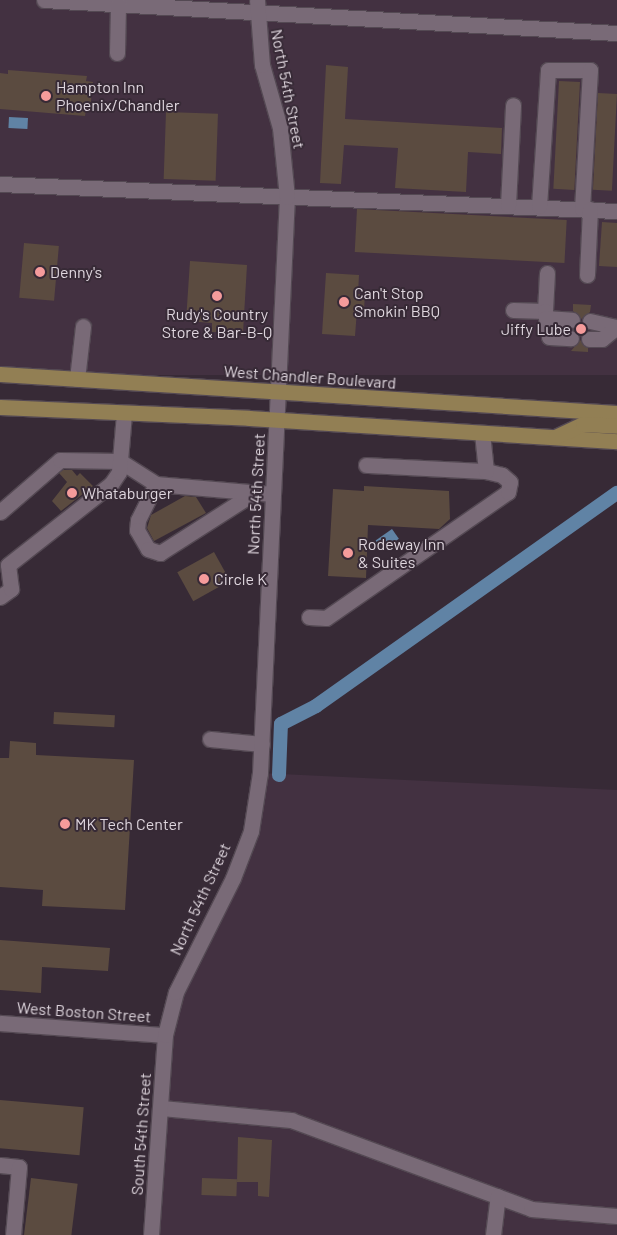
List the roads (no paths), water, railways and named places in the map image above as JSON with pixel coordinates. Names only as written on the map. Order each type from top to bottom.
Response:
[{"type":"main road","name":"West Chandler Boulevard","points":[[0,374],[617,413]]},
{"type":"main road","points":[[0,408],[277,420],[617,441]]},
{"type":"main road","points":[[554,437],[583,424],[617,426]]},
{"type":"street","points":[[44,0],[118,4],[257,6],[617,33]]},
{"type":"street","points":[[117,53],[118,4]]},
{"type":"street","name":"North 54th Street","points":[[165,1035],[176,992],[233,878],[251,831],[262,744],[287,197],[280,128],[262,65],[257,6]]},
{"type":"street","points":[[539,206],[548,70],[590,70],[586,209],[587,275]]},
{"type":"street","points":[[508,205],[513,105]]},
{"type":"street","points":[[0,184],[617,210]]},
{"type":"street","points":[[546,319],[547,273]]},
{"type":"street","points":[[513,310],[546,319],[572,329]]},
{"type":"street","points":[[77,380],[83,326]]},
{"type":"street","points":[[589,330],[617,327]]},
{"type":"street","points":[[0,597],[11,589],[4,559],[111,484],[119,472],[124,414]]},
{"type":"street","points":[[482,433],[486,471]]},
{"type":"street","points":[[0,512],[60,460],[120,461],[156,484],[273,494]]},
{"type":"street","points":[[310,617],[326,618],[508,492],[510,482],[506,478],[486,471],[366,465]]},
{"type":"street","points":[[156,484],[138,520],[137,530],[148,549],[160,553],[254,493]]},
{"type":"street","points":[[210,739],[262,744]]},
{"type":"street","name":"West Boston Street","points":[[0,1024],[165,1035]]},
{"type":"street","name":"South 54th Street","points":[[151,1235],[165,1035]]},
{"type":"street","points":[[161,1108],[291,1120],[531,1208],[617,1216]]},
{"type":"street","points":[[0,1165],[19,1167],[14,1235]]},
{"type":"street","points":[[493,1235],[498,1196]]},
{"type":"water","points":[[9,117],[28,118],[27,129],[8,128]]},
{"type":"water","points":[[392,529],[399,539],[382,550],[376,540]]},
{"type":"waterway","points":[[279,775],[281,724],[316,706],[617,493]]},
{"type":"tunnel","points":[[572,328],[589,329]]},
{"type":"place","name":"Hampton Inn Phoenix/Chandler","points":[[46,96]]},
{"type":"place","name":"Denny's","points":[[40,272]]},
{"type":"place","name":"Rudy's Country Store & Bar-B-Q","points":[[217,296]]},
{"type":"place","name":"Can't Stop Smokin' BBQ","points":[[344,302]]},
{"type":"place","name":"Jiffy Lube","points":[[581,329]]},
{"type":"place","name":"Whataburger","points":[[72,493]]},
{"type":"place","name":"Rodeway Inn & Suites","points":[[348,553]]},
{"type":"place","name":"Circle K","points":[[204,579]]},
{"type":"place","name":"MK Tech Center","points":[[65,824]]}]
